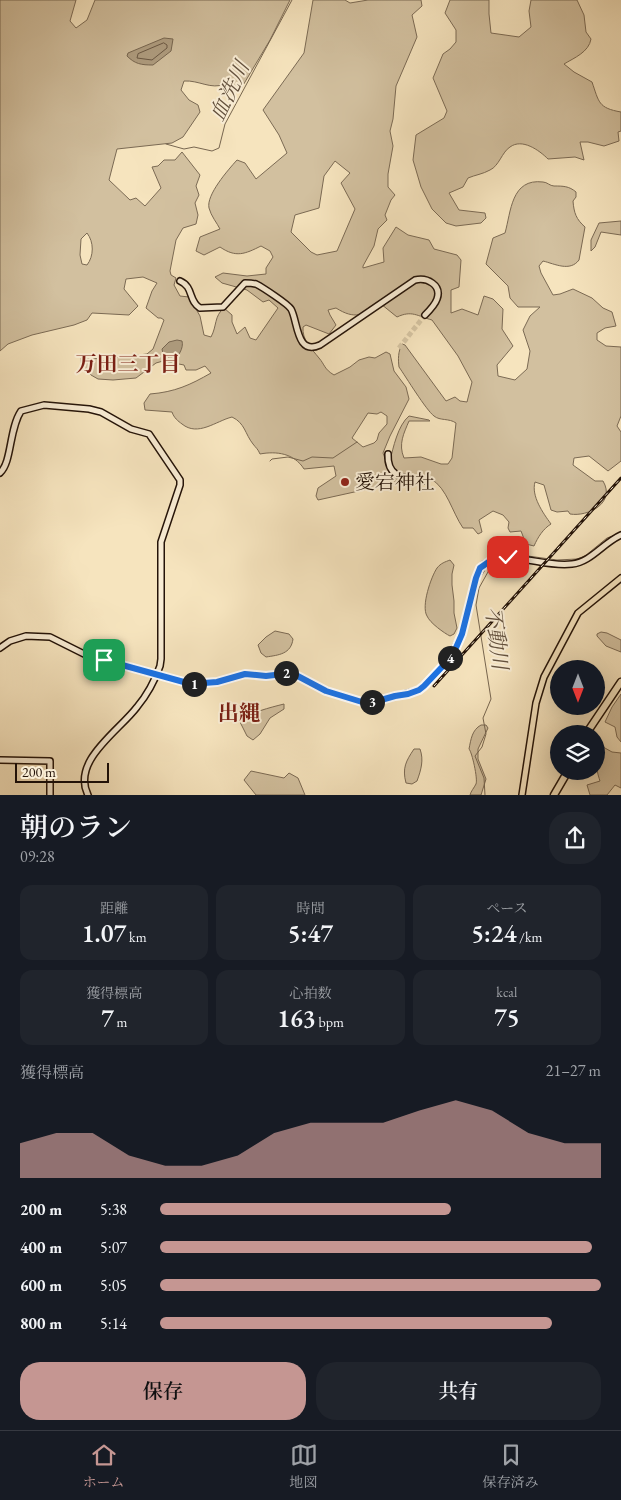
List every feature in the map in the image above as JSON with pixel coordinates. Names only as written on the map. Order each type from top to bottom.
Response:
[{"type":"highway","points":[[592,725],[621,682]]},
{"type":"highway","points":[[597,725],[621,689]]},
{"type":"highway","points":[[549,795],[558,780]]},
{"type":"highway","points":[[554,795],[563,780]]},
{"type":"main road","points":[[522,795],[536,703],[548,669],[578,613],[621,578]]},
{"type":"street","points":[[180,281],[188,286],[195,304],[200,308],[225,306],[245,283],[254,283],[260,286],[290,307],[299,335],[306,345],[310,347],[320,345],[415,280],[426,279],[436,288],[437,298],[425,315]]},
{"type":"street","points":[[0,473],[3,471],[8,458],[12,430],[18,415],[21,411],[36,406],[49,405],[96,410],[126,427],[152,436],[181,482],[161,536],[161,659],[157,674],[137,707],[89,761],[84,778],[88,795]]},
{"type":"street","points":[[388,454],[390,469],[394,473],[398,476],[424,481]]},
{"type":"street","points":[[0,648],[10,641],[26,636],[50,637],[86,655],[194,684],[217,682],[245,674],[266,676],[292,673],[326,691],[368,703],[414,692],[432,678],[455,650],[462,634],[478,572],[484,564],[500,558],[518,558],[554,564],[575,564],[586,559],[603,545],[621,535]]},
{"type":"street","points":[[0,760],[50,761],[50,795]]},
{"type":"shaded area","points":[[0,0],[76,0],[70,21],[76,28],[87,20],[95,0],[290,0],[270,40],[239,92],[225,84],[215,86],[184,81],[181,90],[189,100],[198,105],[200,112],[183,137],[172,143],[117,149],[109,180],[130,200],[136,198],[145,206],[161,188],[152,167],[158,166],[164,160],[175,160],[182,152],[200,175],[196,186],[199,195],[195,203],[198,215],[196,224],[183,228],[176,240],[170,271],[171,275],[176,278],[174,285],[180,296],[189,297],[200,316],[204,335],[211,337],[217,318],[224,308],[232,315],[232,322],[237,334],[245,327],[250,338],[256,340],[278,308],[269,300],[263,302],[247,290],[222,283],[215,277],[223,273],[247,276],[266,274],[266,268],[273,257],[270,251],[261,246],[240,254],[231,253],[220,247],[204,255],[196,251],[200,237],[220,229],[209,208],[211,196],[218,183],[237,160],[245,163],[256,179],[287,153],[279,135],[263,110],[304,53],[313,0],[345,0],[350,3],[368,0],[421,0],[422,6],[412,15],[417,37],[396,86],[390,131],[393,146],[388,174],[388,187],[395,195],[385,215],[387,220],[378,229],[374,246],[363,268],[384,262],[383,248],[396,227],[408,235],[429,240],[434,249],[457,255],[461,260],[459,287],[451,290],[451,313],[462,309],[478,315],[484,296],[493,299],[503,309],[502,329],[513,346],[497,365],[498,376],[515,380],[527,369],[530,351],[523,330],[530,316],[540,307],[518,307],[510,298],[508,286],[486,264],[493,238],[505,233],[514,198],[524,185],[532,182],[543,182],[553,186],[566,187],[576,192],[576,197],[573,201],[575,212],[579,221],[585,227],[579,260],[571,266],[543,261],[539,266],[553,295],[573,289],[592,298],[603,308],[612,312],[616,326],[605,328],[597,333],[597,340],[606,346],[621,347],[621,416],[617,426],[621,432],[621,461],[608,471],[589,456],[574,458],[573,465],[595,481],[603,481],[606,489],[606,496],[603,502],[592,511],[585,513],[570,514],[568,511],[557,512],[551,510],[544,485],[535,482],[536,499],[551,524],[537,539],[534,546],[526,544],[521,531],[510,532],[508,528],[509,522],[503,515],[493,511],[479,520],[482,532],[478,534],[473,528],[463,528],[445,494],[437,483],[431,479],[408,484],[396,482],[385,476],[380,486],[318,500],[316,496],[318,488],[336,476],[334,466],[304,469],[290,456],[278,453],[260,454],[242,426],[232,417],[201,429],[194,429],[188,428],[181,423],[172,412],[145,410],[144,403],[150,394],[175,390],[196,381],[211,373],[205,366],[196,370],[186,370],[184,365],[163,361],[156,363],[136,378],[98,379],[91,375],[81,364],[81,358],[85,355],[104,361],[112,358],[147,354],[153,349],[164,320],[158,318],[146,308],[157,283],[143,277],[126,279],[124,289],[138,306],[129,315],[92,313],[87,320],[32,335],[8,344],[0,351]],"holes":[[[335,161],[350,173],[341,183],[355,209],[337,251],[317,255],[311,252],[291,232],[295,215],[319,208],[324,176]],[[87,233],[92,245],[92,253],[87,265],[82,264],[80,255],[81,239]],[[381,304],[397,317],[411,314],[432,320],[458,356],[472,382],[467,402],[460,401],[455,397],[446,401],[405,345],[402,344],[399,356],[399,367],[426,407],[434,416],[456,423],[452,458],[448,464],[441,464],[421,457],[404,458],[402,443],[409,421],[430,421],[409,416],[399,431],[390,461],[387,464],[383,453],[409,399],[406,387],[394,371],[390,354],[386,352],[375,358],[369,357],[359,360],[334,375],[326,369],[306,340],[303,332],[303,327],[306,325],[329,334],[336,325],[328,310],[336,308],[354,315],[364,313]],[[381,412],[387,416],[387,424],[379,433],[374,443],[363,447],[352,438],[368,413],[377,414]]]},
{"type":"shaded area","points":[[450,0],[489,0],[491,33],[519,37],[531,27],[529,11],[531,0],[577,0],[584,15],[586,32],[591,39],[590,44],[584,51],[564,64],[592,82],[600,103],[621,112],[621,131],[618,132],[619,141],[604,146],[580,142],[584,160],[575,157],[548,159],[525,144],[510,147],[493,168],[485,173],[468,178],[463,187],[449,193],[459,210],[485,213],[486,218],[481,223],[456,226],[446,223],[432,209],[421,187],[413,160],[416,135],[444,118],[447,111],[433,78],[443,54],[456,42],[456,30],[445,13]]},
{"type":"shaded area","points":[[621,221],[621,235],[601,232],[595,247],[591,251],[591,240],[599,223]]},
{"type":"shaded area","points":[[450,560],[454,565],[452,585],[457,628],[454,634],[450,636],[437,628],[429,619],[425,606],[430,585],[437,568]]},
{"type":"shaded area","points":[[275,631],[289,634],[293,639],[292,644],[284,653],[266,657],[261,653],[258,645]]},
{"type":"shaded area","points":[[601,632],[621,640],[621,652],[606,646],[597,636]]},
{"type":"shaded area","points":[[621,694],[621,742],[617,737],[615,727],[605,722]]},
{"type":"shaded area","points":[[284,704],[284,709],[270,718],[260,734],[253,740],[247,736],[239,720],[255,712]]},
{"type":"shaded area","points":[[481,725],[486,725],[488,728],[478,749],[478,759],[486,779],[481,795],[470,795],[476,781],[472,755],[469,749],[474,732]]},
{"type":"shaded area","points":[[605,748],[612,752],[621,753],[621,788],[615,785],[607,795],[590,795],[587,785],[605,780]]},
{"type":"shaded area","points":[[414,749],[420,749],[422,761],[417,781],[412,784],[406,783],[405,769]]},
{"type":"shaded area","points":[[251,771],[284,778],[289,773],[298,778],[305,795],[256,795],[244,780]]},
{"type":"water","points":[[164,38],[173,39],[171,51],[153,65],[138,64],[127,56],[128,53]]},
{"type":"water","points":[[182,341],[182,347],[178,355],[172,360],[163,354],[162,349],[169,342]]},
{"type":"waterway","name":"血洗川","points":[[166,144],[184,149],[194,147],[212,151],[219,148],[225,124],[292,0]]},
{"type":"waterway","points":[[270,461],[272,459],[288,457],[303,461],[312,457],[333,458],[357,442]]},
{"type":"waterway","name":"不動川","points":[[497,558],[501,553],[506,553],[557,560],[577,559],[585,556],[607,538],[621,533]]},
{"type":"waterway","name":"不動川","points":[[485,795],[484,778],[475,756],[482,747],[486,734],[483,718],[491,699],[476,605],[479,588],[493,563]]},
{"type":"tunnel","points":[[399,348],[425,315]]},
{"type":"railway","points":[[434,686],[621,478]]},
{"type":"place","name":"愛宕神社","points":[[345,482]]},
{"type":"district","name":"万田三丁目","points":[[128,363]]},
{"type":"district","name":"出縄","points":[[239,712]]},
{"type":"route","points":[[104,660],[191,684],[217,682],[245,674],[266,676],[292,673],[326,691],[362,702],[374,702],[408,694],[424,686],[455,650],[462,634],[480,568],[490,561],[508,557]]}]
